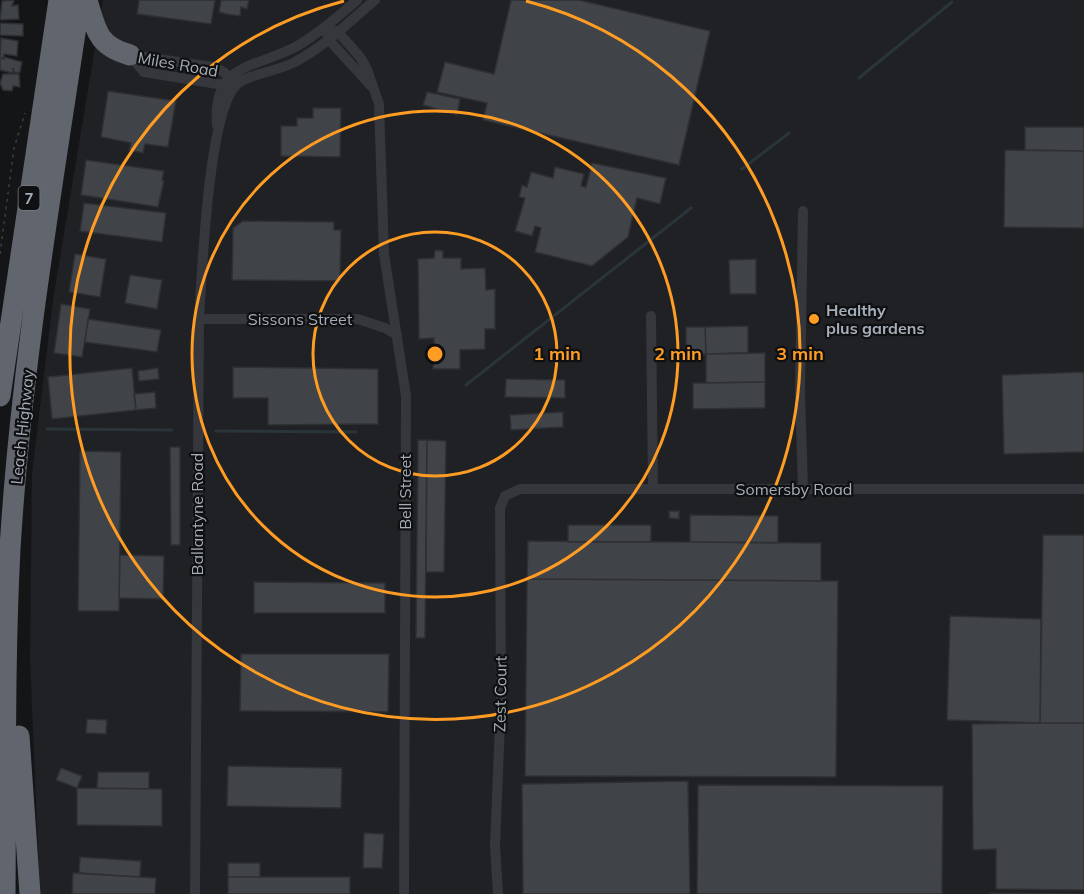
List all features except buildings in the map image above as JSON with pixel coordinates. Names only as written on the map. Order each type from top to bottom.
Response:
[{"type":"highway","name":"Leach Highway","points":[[0,396],[59,0]]},
{"type":"highway","name":"Leach Highway","points":[[5,894],[10,574],[20,427],[35,303],[80,0]]},
{"type":"highway","points":[[87,0],[101,39],[134,62]]},
{"type":"highway","points":[[10,574],[30,894]]},
{"type":"street","name":"Miles Road","points":[[227,79],[240,68],[290,49],[324,27],[357,0]]},
{"type":"street","name":"Miles Road","points":[[134,62],[144,72],[206,81],[247,78],[295,62],[329,40],[375,0]]},
{"type":"street","points":[[324,27],[338,32]]},
{"type":"street","points":[[324,27],[329,40],[377,93]]},
{"type":"street","name":"Bell Street","points":[[338,32],[364,63],[377,93],[381,125],[384,254],[406,396],[404,894]]},
{"type":"street","name":"Miles Road","points":[[134,62],[227,79]]},
{"type":"street","name":"Ballantyne Road","points":[[218,135],[218,97],[227,79]]},
{"type":"street","name":"Ballantyne Road","points":[[195,894],[199,319],[204,229],[218,135],[226,103],[227,79]]},
{"type":"street","points":[[206,81],[215,88],[218,97]]},
{"type":"street","points":[[803,211],[800,392],[803,489]]},
{"type":"street","points":[[651,316],[653,489]]},
{"type":"street","name":"Sissons Street","points":[[199,319],[358,319],[385,328],[397,335]]},
{"type":"street","name":"Somersby Road","points":[[505,496],[520,489],[1084,489]]},
{"type":"street","name":"Zest Court","points":[[498,894],[495,846],[501,699],[500,508],[505,496]]},
{"type":"path","points":[[0,254],[14,148],[27,104]]},
{"type":"shaded area","points":[[103,0],[1084,0],[1084,894],[40,894],[30,659],[32,473],[53,300]]},
{"type":"waterway","points":[[859,78],[952,2]]},
{"type":"waterway","points":[[742,169],[789,133]]},
{"type":"waterway","points":[[466,385],[691,208]]},
{"type":"waterway","points":[[47,429],[172,430]]},
{"type":"waterway","points":[[216,431],[356,432]]},
{"type":"place","name":"Healthy plus gardens","points":[[814,319]]}]
